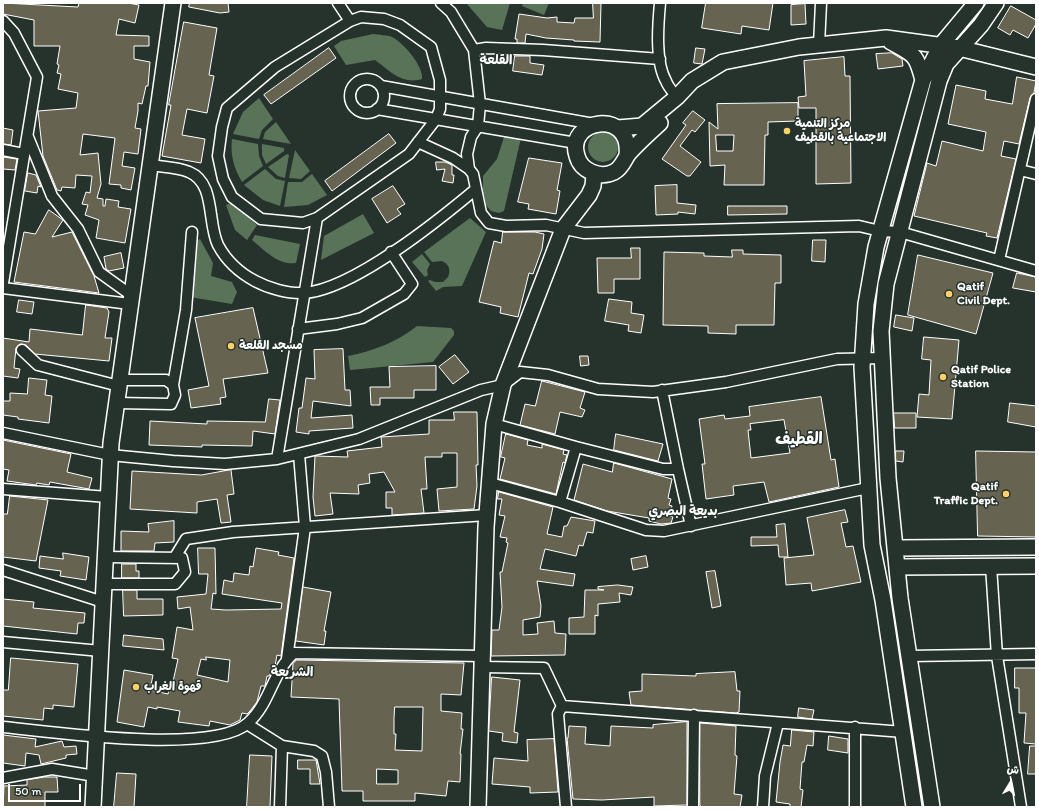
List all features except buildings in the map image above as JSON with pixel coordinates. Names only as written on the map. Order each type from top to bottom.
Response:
[{"type":"street","points":[[93,807],[110,455],[116,403],[173,3]]},
{"type":"street","points":[[338,3],[350,21]]},
{"type":"street","points":[[441,3],[451,12],[474,50],[480,104],[478,126],[470,137],[467,154],[469,169]]},
{"type":"street","points":[[660,3],[658,21],[660,59],[666,81],[677,97]]},
{"type":"street","points":[[819,45],[821,3]]},
{"type":"street","points":[[914,807],[884,600],[872,545],[868,488],[863,359],[866,304],[880,231],[923,80],[942,45],[976,3]]},
{"type":"street","points":[[932,807],[897,567],[888,478],[881,331],[886,284],[939,81],[946,64],[981,25],[996,3]]},
{"type":"street","points":[[362,17],[384,19],[400,25],[431,47],[440,80],[440,109],[436,119],[409,154],[317,218],[303,223],[261,219],[232,197],[223,179],[218,156],[222,128],[227,108],[275,67],[350,21],[362,17]]},
{"type":"street","points":[[3,21],[14,33],[37,77],[3,283]]},
{"type":"street","points":[[886,38],[914,55],[923,80]]},
{"type":"street","points":[[618,128],[642,126],[677,97],[692,81],[723,62],[798,47],[886,38],[959,48],[1036,67]]},
{"type":"street","points":[[474,50],[486,48],[543,50],[660,59]]},
{"type":"street","points":[[564,233],[614,172],[621,167],[627,155],[641,140],[700,88],[723,74],[740,59]]},
{"type":"street","points":[[381,86],[384,100],[381,106],[377,109],[370,113],[359,112],[351,104],[349,94],[352,87],[362,79],[374,80],[381,86],[440,98],[594,124],[615,126],[625,136],[628,146],[627,155]]},
{"type":"street","points":[[999,260],[1036,99]]},
{"type":"street","points":[[377,109],[576,144]]},
{"type":"street","points":[[594,124],[584,129],[578,138],[576,144],[577,156],[581,164],[594,174],[607,174],[614,172]]},
{"type":"street","points":[[28,137],[52,196],[78,229],[100,272],[131,300]]},
{"type":"street","points":[[418,142],[453,158],[469,169],[473,174],[481,213],[489,222],[506,226],[546,225],[564,233],[859,226],[880,231],[900,232],[1036,271]]},
{"type":"street","points":[[3,150],[24,154]]},
{"type":"street","points":[[150,165],[189,172],[199,179],[206,189],[212,223],[218,244],[229,261],[247,276],[262,285],[281,290],[304,293],[335,285],[370,266],[437,221],[476,189]]},
{"type":"street","points":[[1020,170],[1036,174]]},
{"type":"street","points":[[478,807],[487,515],[494,424],[503,385],[564,233],[589,195],[593,186],[594,174]]},
{"type":"street","points":[[277,459],[317,218]]},
{"type":"street","points":[[116,403],[171,404],[175,395],[173,385],[186,310],[192,232]]},
{"type":"street","points":[[298,329],[338,324],[362,318],[404,294],[412,284],[391,252]]},
{"type":"street","points":[[3,288],[131,300]]},
{"type":"street","points":[[22,350],[38,365],[119,383],[166,380],[173,385]]},
{"type":"street","points":[[3,433],[110,455],[225,464],[277,459],[359,439],[481,390],[503,385],[520,372],[548,375],[598,389],[653,392],[726,382],[837,359],[883,358]]},
{"type":"street","points":[[662,390],[691,526]]},
{"type":"street","points":[[494,424],[576,448],[663,469],[678,469]]},
{"type":"street","points":[[560,502],[576,448]]},
{"type":"street","points":[[287,659],[305,527],[299,454]]},
{"type":"street","points":[[490,483],[560,502],[646,530],[664,531],[868,488]]},
{"type":"street","points":[[3,489],[108,497]]},
{"type":"street","points":[[175,558],[186,539],[233,532],[487,515]]},
{"type":"street","points":[[895,548],[1036,548]]},
{"type":"street","points":[[104,584],[176,584],[185,572],[182,558],[105,557]]},
{"type":"street","points":[[991,566],[997,656],[1020,807]]},
{"type":"street","points":[[897,567],[1036,566]]},
{"type":"street","points":[[3,570],[103,602]]},
{"type":"street","points":[[3,642],[101,651]]},
{"type":"street","points":[[3,727],[97,737],[192,740],[234,732],[247,724],[260,710],[283,662],[294,653],[482,661],[544,668],[562,706]]},
{"type":"street","points":[[909,656],[997,656],[1036,654]]},
{"type":"street","points":[[562,706],[904,732]]},
{"type":"street","points":[[562,706],[558,714],[566,807]]},
{"type":"street","points":[[693,807],[694,715]]},
{"type":"street","points":[[763,807],[765,776],[778,723]]},
{"type":"street","points":[[247,724],[282,746],[314,752],[322,756],[326,772],[329,807]]},
{"type":"street","points":[[855,728],[855,807]]},
{"type":"street","points":[[280,807],[282,746]]},
{"type":"street","points":[[3,778],[52,769],[95,776]]},
{"type":"green space","points":[[466,3],[510,3],[502,30],[487,27]]},
{"type":"green space","points":[[523,3],[549,3],[544,15],[522,6]]},
{"type":"green space","points":[[373,34],[392,37],[402,44],[417,62],[422,74],[422,79],[402,79],[375,60],[346,65],[334,46],[341,41]]},
{"type":"green space","points":[[259,98],[273,119],[262,130],[259,139],[233,134],[243,112]]},
{"type":"green space","points":[[276,122],[291,144],[263,139],[265,132]]},
{"type":"green space","points":[[603,132],[614,136],[618,147],[614,158],[603,162],[592,158],[588,147],[592,136]]},
{"type":"green space","points":[[505,134],[521,138],[504,211],[499,213],[491,211],[486,205],[483,191],[483,176],[497,159]]},
{"type":"green space","points":[[232,139],[258,144],[259,156],[263,166],[242,182],[233,161]]},
{"type":"green space","points":[[262,144],[284,148],[284,151],[266,164],[262,155]]},
{"type":"green space","points":[[295,150],[310,171],[301,179],[289,178]]},
{"type":"green space","points":[[287,154],[289,155],[285,178],[278,176],[268,167]]},
{"type":"green space","points":[[265,169],[276,179],[285,181],[280,206],[263,200],[244,185]]},
{"type":"green space","points":[[312,174],[327,195],[308,205],[284,207],[288,182],[302,182]]},
{"type":"green space","points":[[231,203],[257,225],[247,240],[235,230],[226,205]]},
{"type":"green space","points":[[363,214],[374,233],[321,260],[324,236]]},
{"type":"green space","points":[[470,218],[486,232],[462,286],[443,287],[436,291],[428,281],[443,282],[448,277],[449,268],[442,261],[432,262],[424,252]]},
{"type":"green space","points":[[255,235],[300,244],[296,263],[284,262],[272,256],[252,240]]},
{"type":"green space","points":[[200,239],[213,263],[211,276],[232,282],[237,292],[232,304],[190,297],[193,242]]},
{"type":"green space","points":[[422,254],[430,264],[427,270],[428,275],[425,277],[412,262]]},
{"type":"green space","points":[[417,326],[451,328],[454,331],[454,335],[433,362],[350,370],[348,356],[384,345],[401,337]]},
{"type":"place","name":"مركز التنمية الاجتماعية بالقطيف","points":[[787,131]]},
{"type":"place","name":"Qatif Civil Dept.","points":[[949,294]]},
{"type":"place","name":"مسجد القلعة","points":[[231,346]]},
{"type":"place","name":"Qatif Police Station","points":[[943,377]]},
{"type":"place","name":"Qatif Traffic Dept.","points":[[1006,494]]},
{"type":"place","name":"قهوة الغراب","points":[[136,687]]},
{"type":"district","name":"القلعة","points":[[496,61]]},
{"type":"district","name":"القطيف","points":[[799,440]]},
{"type":"district","name":"بديعة البصري","points":[[683,512]]},
{"type":"district","name":"الشريعة","points":[[292,673]]}]
